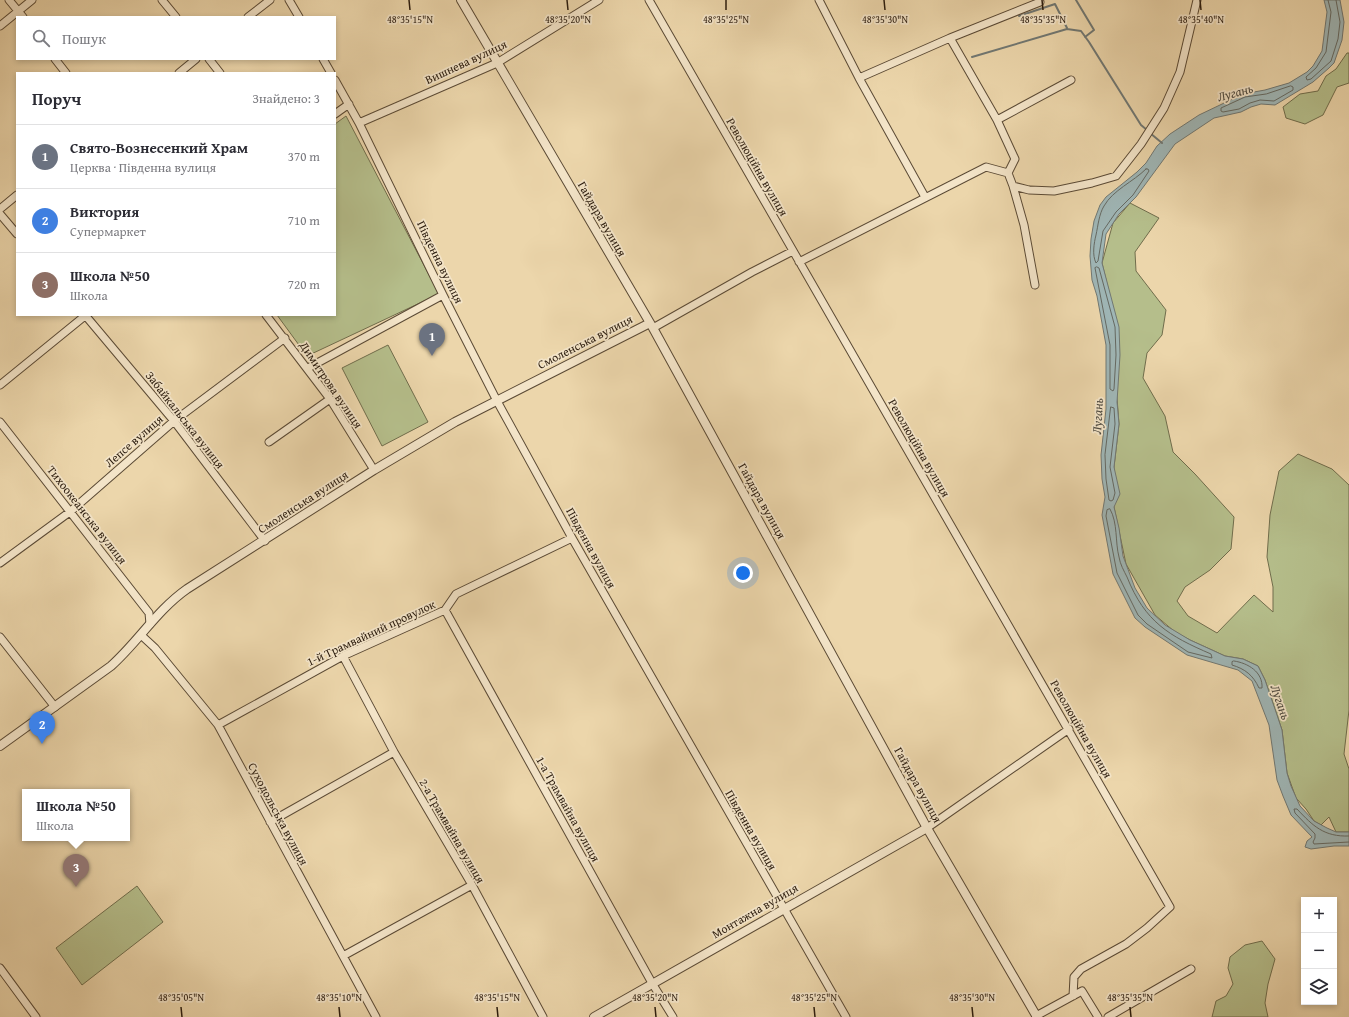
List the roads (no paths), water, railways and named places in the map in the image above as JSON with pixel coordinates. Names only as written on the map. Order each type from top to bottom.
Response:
[{"type":"street","points":[[9,0],[23,16]]},
{"type":"street","points":[[0,26],[32,0]]},
{"type":"street","points":[[162,0],[175,16]]},
{"type":"street","points":[[249,16],[270,0]]},
{"type":"street","name":"Гайдара вулиця","points":[[461,0],[651,325],[927,828],[1036,1016]]},
{"type":"street","name":"Вишнева вулиця","points":[[359,123],[497,63],[599,0]]},
{"type":"street","name":"Революційна вулиця","points":[[649,0],[1170,907],[1147,928],[1126,944],[1081,970],[1074,977],[1073,996]]},
{"type":"street","points":[[819,0],[859,78],[925,197]]},
{"type":"street","points":[[1012,186],[1029,190],[1054,191],[1116,176],[1142,144],[1167,101],[1180,72],[1196,0]]},
{"type":"street","points":[[291,1],[298,16]]},
{"type":"street","points":[[859,78],[950,38],[1040,2]]},
{"type":"street","points":[[950,38],[997,120],[1015,159],[1008,173],[1024,225],[1035,285]]},
{"type":"street","points":[[56,60],[65,72]]},
{"type":"street","points":[[180,72],[195,60]]},
{"type":"street","points":[[210,60],[219,72]]},
{"type":"street","points":[[324,60],[330,72]]},
{"type":"street","points":[[997,120],[1071,80]]},
{"type":"street","name":"Південна вулиця","points":[[336,82],[359,123],[443,295],[497,401],[572,538],[846,1017]]},
{"type":"street","points":[[336,113],[348,104]]},
{"type":"street","points":[[799,262],[986,167],[1008,173]]},
{"type":"street","points":[[0,209],[16,196]]},
{"type":"street","points":[[0,214],[16,233]]},
{"type":"street","points":[[651,325],[745,275],[793,252]]},
{"type":"street","points":[[308,368],[443,295]]},
{"type":"street","points":[[0,385],[85,316]]},
{"type":"street","name":"Забайкальська вулиця","points":[[87,316],[174,421],[265,541]]},
{"type":"street","name":"Димитрова вулиця","points":[[267,316],[308,368],[330,399],[374,470]]},
{"type":"street","name":"Смоленська вулиця","points":[[0,746],[111,666],[142,635],[150,624],[175,598],[374,470],[455,422],[651,325]]},
{"type":"street","name":"Лепсе вулиця","points":[[0,563],[71,511],[174,421],[285,338]]},
{"type":"street","points":[[269,442],[330,399]]},
{"type":"street","name":"Тихоокеанська вулиця","points":[[0,422],[71,511],[149,613],[150,624]]},
{"type":"street","name":"1-й Трамвайний провулок","points":[[218,725],[343,656],[445,610],[456,594],[572,538]]},
{"type":"street","name":"1-а Трамвайна вулиця","points":[[445,610],[652,983],[673,1017]]},
{"type":"street","name":"Суходольська вулиця","points":[[142,635],[155,648],[218,725],[376,1017]]},
{"type":"street","points":[[0,637],[55,707]]},
{"type":"street","name":"2-а Трамвайна вулиця","points":[[343,656],[394,752],[472,885],[543,1017]]},
{"type":"street","points":[[927,828],[1069,729]]},
{"type":"street","points":[[270,822],[394,752]]},
{"type":"street","name":"Монтажна вулиця","points":[[594,1017],[927,828]]},
{"type":"street","points":[[343,956],[472,885]]},
{"type":"street","points":[[0,968],[33,1016]]},
{"type":"street","points":[[1108,1017],[1191,969]]},
{"type":"street","points":[[1036,1016],[1082,991],[1098,1017]]},
{"type":"water","points":[[1324,0],[1340,0],[1344,22],[1342,40],[1334,63],[1313,82],[1275,105],[1261,104],[1241,112],[1214,118],[1175,144],[1136,197],[1119,214],[1106,234],[1102,263],[1119,327],[1120,355],[1117,402],[1119,424],[1114,467],[1120,494],[1114,507],[1123,556],[1135,588],[1147,608],[1165,625],[1190,640],[1225,656],[1243,659],[1258,666],[1265,680],[1282,730],[1287,773],[1300,806],[1314,821],[1327,828],[1336,832],[1349,832],[1349,846],[1311,849],[1305,847],[1307,841],[1312,837],[1291,815],[1277,780],[1269,725],[1252,681],[1238,670],[1187,655],[1145,627],[1135,618],[1113,574],[1102,515],[1105,497],[1102,479],[1101,455],[1106,409],[1106,345],[1097,296],[1092,280],[1090,256],[1094,221],[1100,205],[1106,197],[1146,163],[1157,146],[1170,134],[1199,115],[1243,94],[1265,90],[1289,83],[1307,72],[1313,66],[1322,51],[1327,12]]},
{"type":"waterway","points":[[1076,0],[1094,30],[1085,37]]},
{"type":"waterway","points":[[1019,16],[1055,4],[1067,28]]},
{"type":"waterway","points":[[972,57],[1067,29],[1081,31],[1141,125],[1147,130]]},
{"type":"waterway","points":[[1150,133],[1162,143]]},
{"type":"place","name":"Свято-Вознесенкий Храм","points":[[432,356]]},
{"type":"place","name":"Виктория","points":[[42,744]]},
{"type":"place","name":"Школа №50","points":[[76,887]]},
{"type":"water label","name":"Лугань","points":[[1235,92]]},
{"type":"water label","name":"Лугань","points":[[1097,416]]},
{"type":"water label","name":"Лугань","points":[[1281,702]]}]
